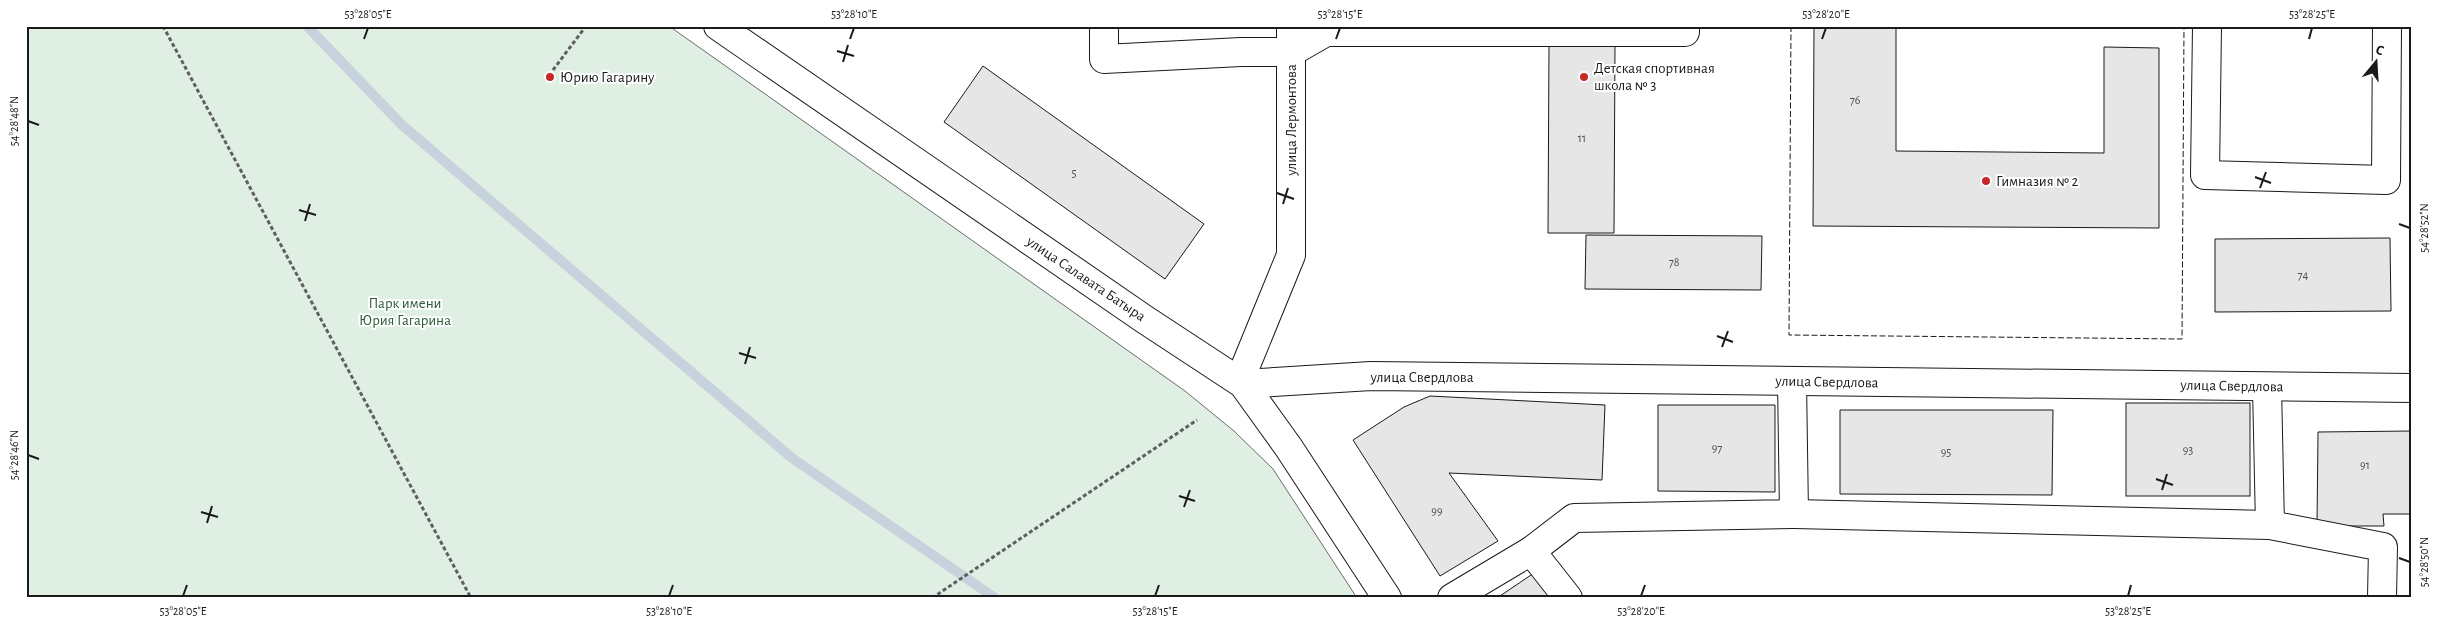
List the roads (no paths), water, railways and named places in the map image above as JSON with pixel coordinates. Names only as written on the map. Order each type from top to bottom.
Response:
[{"type":"street","name":"улица Салавата Батыра","points":[[718,26],[1144,320],[1243,384],[1289,448],[1387,598]]},
{"type":"street","points":[[1104,26],[1104,59],[1241,52],[1326,32],[1685,32],[1685,26]]},
{"type":"street","points":[[2207,26],[2205,175],[2386,180],[2387,26]]},
{"type":"street","name":"улица Лермонтова","points":[[1243,384],[1246,365],[1291,255],[1291,39]]},
{"type":"street","name":"улица Свердлова","points":[[1243,384],[1371,376],[2412,388]]},
{"type":"street","points":[[1792,381],[1794,514]]},
{"type":"street","points":[[2267,387],[2270,525]]},
{"type":"street","points":[[1452,598],[1531,551],[1574,518],[1794,514],[2270,525],[2383,547],[2382,598]]},
{"type":"street","points":[[1531,551],[1568,598]]},
{"type":"waterway","points":[[307,26],[402,125],[792,458],[995,598]]},
{"type":"place","name":"Юрию Гагарину","points":[[550,77]]},
{"type":"place","name":"Детская спортивная школа № 3","points":[[1584,77]]},
{"type":"place","name":"Гимназия № 2","points":[[1986,181]]},
{"type":"park label","name":"Парк имени Юрия Гагарина","points":[[405,312]]}]
